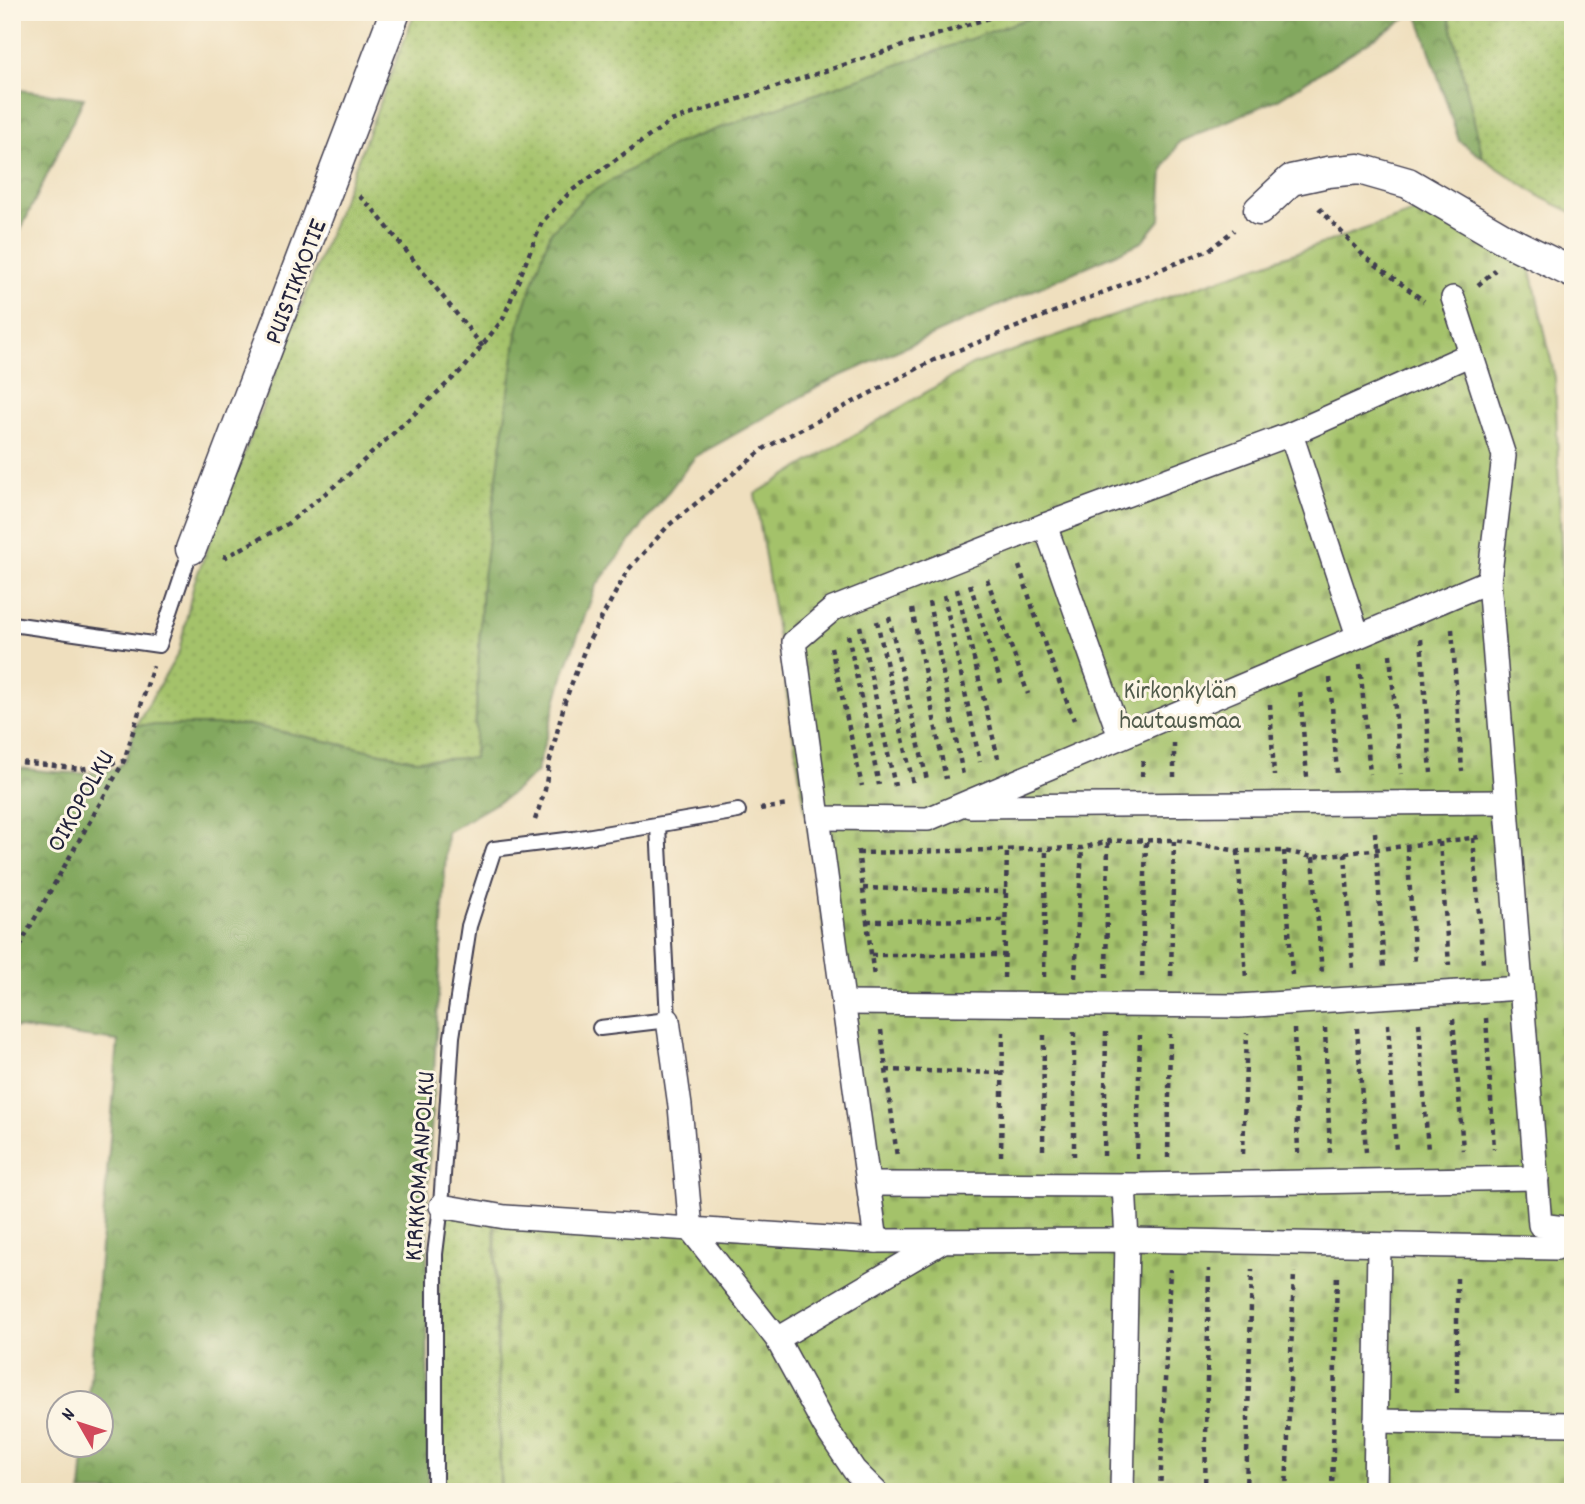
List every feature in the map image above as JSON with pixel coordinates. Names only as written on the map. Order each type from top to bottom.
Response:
[{"type":"street","name":"PUISTIKKOTIE","points":[[191,549],[396,12]]},
{"type":"street","points":[[1259,210],[1293,180],[1328,172],[1359,169],[1408,183],[1508,240],[1573,273]]},
{"type":"street","points":[[1453,298],[1504,456],[1489,581],[1539,1225],[1573,1229]]},
{"type":"street","points":[[876,1241],[794,642],[855,601],[1045,525],[1291,434],[1471,354]]},
{"type":"street","points":[[1291,434],[1358,636]]},
{"type":"street","points":[[1045,525],[1121,737]]},
{"type":"street","points":[[816,810],[928,819],[1489,581]]},
{"type":"street","points":[[957,806],[1506,802]]},
{"type":"street","points":[[844,1003],[1248,1005],[1521,988]]},
{"type":"street","points":[[668,1020],[680,1106],[691,1230],[777,1339],[824,1425],[854,1470],[876,1492]]},
{"type":"street","points":[[870,1184],[1124,1185],[1537,1178]]},
{"type":"street","points":[[1122,1492],[1127,1240],[1124,1185]]},
{"type":"street","points":[[441,1206],[505,1217],[876,1241],[1127,1240],[1556,1248],[1573,1229]]},
{"type":"street","points":[[777,1339],[944,1240]]},
{"type":"street","points":[[1375,1492],[1379,1245]]},
{"type":"street","points":[[1377,1421],[1573,1424]]},
{"type":"lane","points":[[12,624],[159,645],[191,549]]},
{"type":"lane","points":[[494,849],[658,826],[738,811]]},
{"type":"lane","points":[[600,1028],[668,1020],[658,826]]},
{"type":"lane","name":"KIRKKOMAANPOLKU","points":[[435,1492],[435,1254],[441,1206],[452,1037],[469,926],[494,849]]},
{"type":"path","points":[[191,549],[226,557],[286,524],[347,475],[465,367],[482,347],[503,319],[542,222],[571,191],[671,121],[1007,12]]},
{"type":"path","points":[[335,174],[372,208],[482,347]]},
{"type":"path","points":[[1293,180],[1364,256],[1398,284],[1433,307],[1472,289],[1500,266],[1508,240]]},
{"type":"path","points":[[494,849],[534,824],[545,790],[565,701],[586,646],[628,570],[669,525],[727,476],[765,449],[829,413],[934,360],[1209,250],[1259,210]]},
{"type":"path","points":[[1010,539],[1045,645],[1074,720]]},
{"type":"path","points":[[943,565],[1002,683]]},
{"type":"path","points":[[943,565],[1028,694]]},
{"type":"path","points":[[943,565],[998,758]]},
{"type":"path","points":[[943,565],[980,762]]},
{"type":"path","points":[[943,565],[963,776]]},
{"type":"path","points":[[943,565],[946,779]]},
{"type":"path","points":[[1449,598],[1462,771]]},
{"type":"path","points":[[855,601],[927,780]]},
{"type":"path","points":[[855,601],[913,784]]},
{"type":"path","points":[[855,601],[879,785]]},
{"type":"path","points":[[855,601],[895,786]]},
{"type":"path","points":[[855,601],[862,786]]},
{"type":"path","points":[[1419,610],[1431,773]]},
{"type":"path","points":[[1387,625],[1401,775]]},
{"type":"path","points":[[1358,636],[1373,803]]},
{"type":"path","name":"OIKOPOLKU","points":[[12,965],[26,934],[124,761],[159,645]]},
{"type":"path","points":[[1328,649],[1338,780]]},
{"type":"path","points":[[1298,662],[1307,782]]},
{"type":"path","points":[[1269,674],[1275,784]]},
{"type":"path","points":[[1174,715],[1174,805]]},
{"type":"path","points":[[1142,805],[1143,727]]},
{"type":"path","points":[[12,761],[81,769],[124,761]]},
{"type":"path","points":[[738,811],[816,810]]},
{"type":"path","points":[[858,853],[1082,848],[1108,841],[1174,840],[1238,851],[1284,851],[1313,857],[1508,834]]},
{"type":"path","points":[[1473,838],[1496,1178]]},
{"type":"path","points":[[1440,842],[1465,1179]]},
{"type":"path","points":[[1408,846],[1430,1179]]},
{"type":"path","points":[[1075,1185],[1074,1006],[1082,848]]},
{"type":"path","points":[[1376,849],[1397,1180]]},
{"type":"path","points":[[1001,1185],[1007,850]]},
{"type":"path","points":[[1238,851],[1248,1005],[1242,1183]]},
{"type":"path","points":[[1284,851],[1294,1003],[1298,1182]]},
{"type":"path","points":[[1345,853],[1368,1181]]},
{"type":"path","points":[[1313,857],[1324,1000],[1332,1181]]},
{"type":"path","points":[[863,888],[1006,892]]},
{"type":"path","points":[[867,921],[1006,920]]},
{"type":"path","points":[[871,955],[1005,955]]},
{"type":"path","points":[[886,1070],[1002,1073]]},
{"type":"path","points":[[1160,1492],[1172,1241]]},
{"type":"path","points":[[1205,1492],[1210,1242]]},
{"type":"path","points":[[1246,1492],[1252,1243]]},
{"type":"path","points":[[1286,1492],[1295,1244]]},
{"type":"path","points":[[1332,1492],[1338,1244]]},
{"type":"path","points":[[1457,1246],[1457,1422]]},
{"type":"green space","points":[[415,12],[1046,12],[675,144],[482,583],[474,758],[415,760],[250,725],[136,725],[179,652],[194,583]]},
{"type":"green space","points":[[1046,12],[1416,12],[1278,99],[1179,142],[1163,170],[1160,220],[1142,242],[829,381],[695,457],[596,586],[565,670],[536,773],[507,797],[447,832],[427,1206],[428,1492],[81,1492],[84,1458],[116,1458],[116,1388],[89,1388],[118,1041],[12,1027],[12,767],[88,773],[116,767],[126,757],[136,725],[250,725],[415,760],[474,758],[482,583],[518,327],[550,233],[586,195],[675,144]]},
{"type":"green space","points":[[1417,12],[1448,12],[1483,158],[1459,141]]},
{"type":"green space","points":[[1448,12],[1573,12],[1573,213],[1542,198],[1483,158]]},
{"type":"green space","points":[[12,89],[84,98],[12,248]]},
{"type":"green space","name":"Kirkonkylän hautausmaa","points":[[1428,207],[1531,270],[1555,378],[1573,865],[1573,1492],[501,1492],[495,1218],[872,1230],[755,494],[972,365]]},
{"type":"green space","points":[[441,1206],[494,1215],[500,1492],[435,1492]]}]
